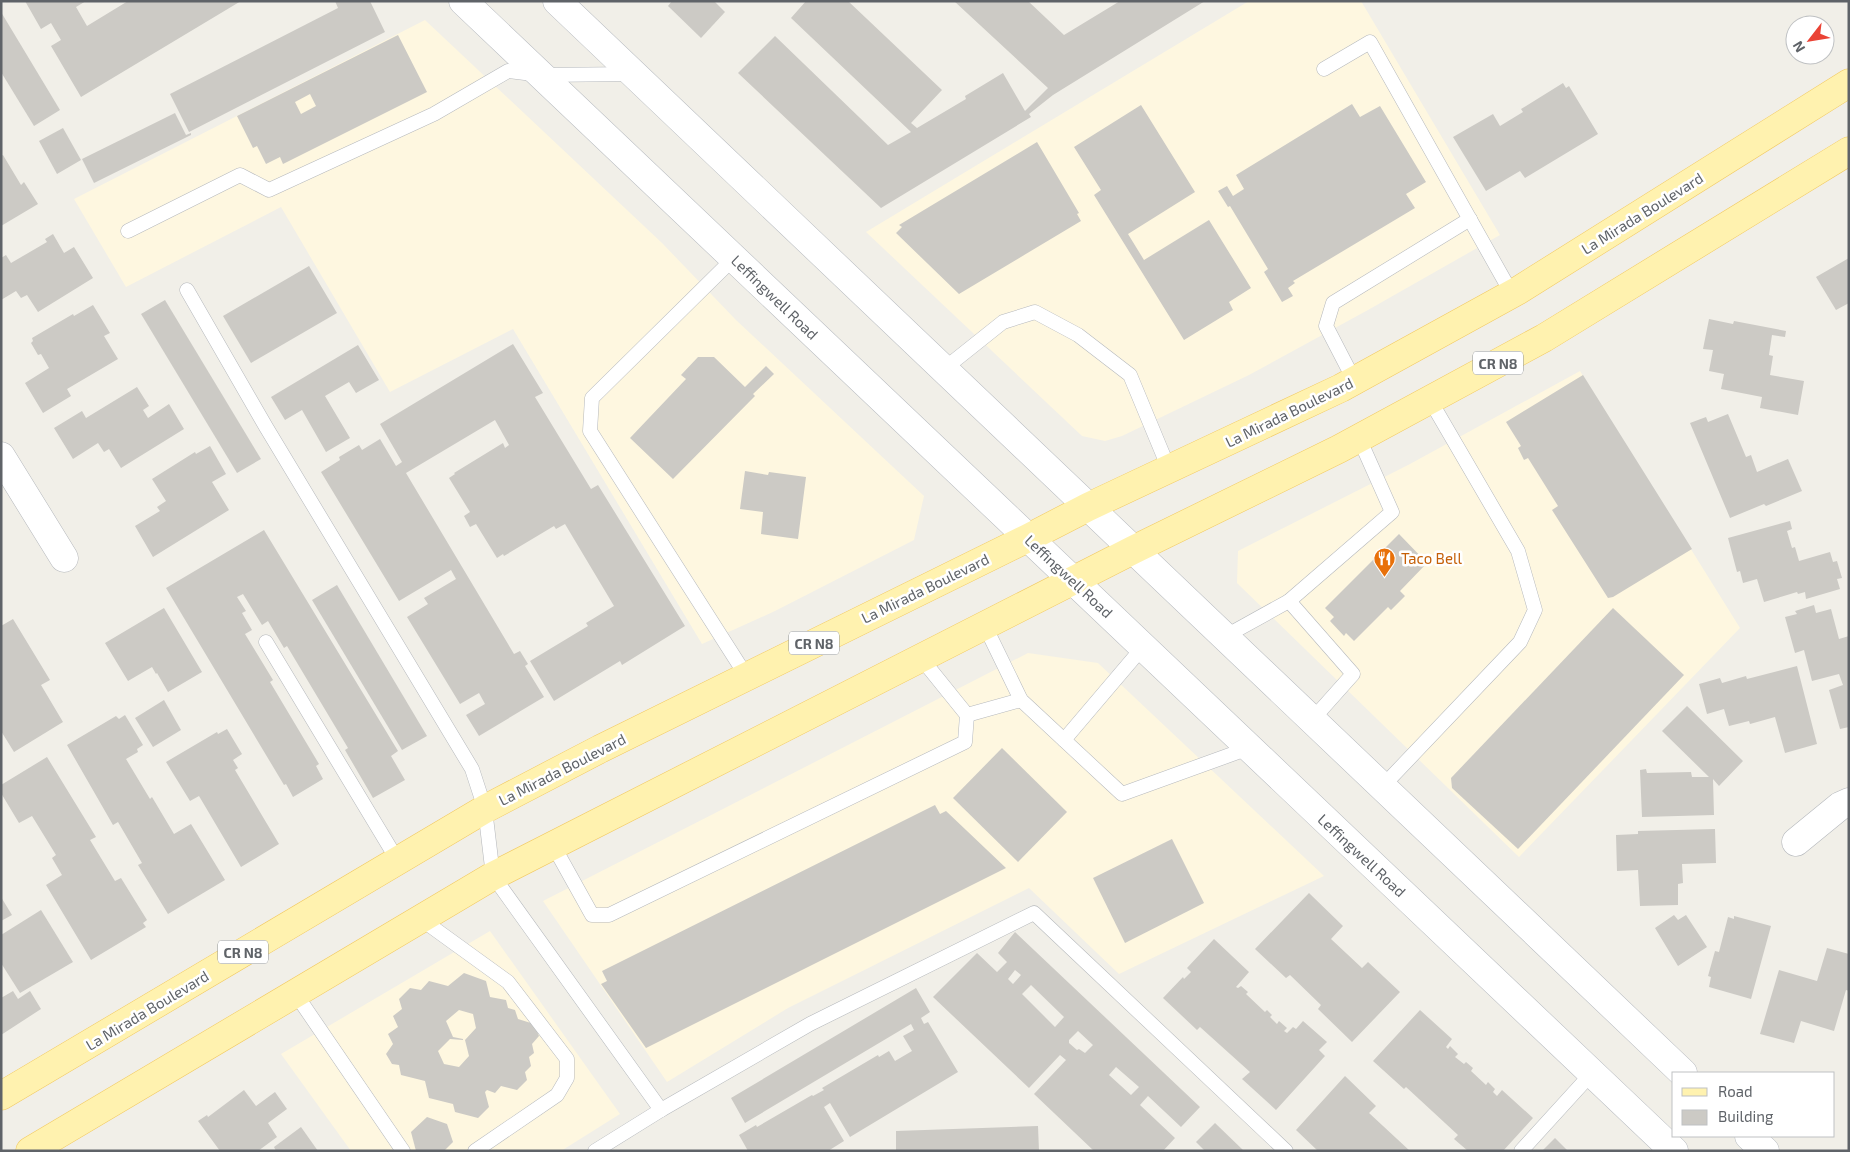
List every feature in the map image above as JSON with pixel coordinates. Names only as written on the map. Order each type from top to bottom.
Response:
[{"type":"main road","name":"Leffingwell Road","points":[[463,1],[1674,1151]]},
{"type":"main road","points":[[557,1],[1682,1072]]},
{"type":"main road","name":"La Mirada Boulevard","points":[[1,1096],[485,809],[600,749],[1088,507],[1354,380],[1512,294],[1849,83]]},
{"type":"main road","name":"CR N8","points":[[30,1151],[493,876],[1133,550],[1359,438],[1544,338],[1849,151]]},
{"type":"main road","points":[[1,456],[64,558]]},
{"type":"main road","points":[[1796,842],[1840,806],[1849,802]]},
{"type":"main road","points":[[1750,1137],[1765,1151]]},
{"type":"lane","points":[[1324,69],[1370,42],[1512,294]]},
{"type":"lane","points":[[128,231],[240,175],[269,190],[434,114],[508,71],[541,75],[634,74]]},
{"type":"lane","points":[[1354,380],[1326,326],[1333,303],[1470,219]]},
{"type":"lane","points":[[734,258],[592,398],[590,431],[747,677]]},
{"type":"lane","points":[[187,290],[266,427],[472,769],[485,809],[493,876],[660,1110]]},
{"type":"lane","points":[[944,369],[1003,322],[1035,312],[1078,335],[1130,376],[1169,469]]},
{"type":"lane","points":[[1382,787],[1520,642],[1535,610],[1518,551],[1430,400]]},
{"type":"lane","points":[[1224,637],[1289,601],[1392,512],[1359,438]]},
{"type":"lane","points":[[1289,601],[1353,674],[1312,720]]},
{"type":"lane","points":[[985,626],[1021,700],[1122,794],[1249,748]]},
{"type":"lane","points":[[266,642],[398,861]]},
{"type":"lane","points":[[1064,740],[1143,647]]},
{"type":"lane","points":[[553,845],[592,915],[610,915],[965,742],[967,714],[921,658]]},
{"type":"lane","points":[[967,714],[1021,700]]},
{"type":"lane","points":[[595,1151],[660,1110],[810,1024],[1034,913],[1286,1151]]},
{"type":"lane","points":[[421,919],[508,982],[567,1059],[567,1078],[557,1095],[475,1151]]},
{"type":"lane","points":[[295,993],[403,1151]]},
{"type":"lane","points":[[1521,1151],[1592,1073]]},
{"type":"shaded area","points":[[1249,1],[1361,1],[1500,235],[1249,375],[1122,436],[1105,441],[1082,436],[866,232]]},
{"type":"shaded area","points":[[425,20],[662,243],[736,320],[924,496],[914,540],[775,611],[702,644],[513,329],[390,392],[281,207],[126,287],[74,199]]},
{"type":"shaded area","points":[[1580,371],[1740,628],[1519,857],[1237,583],[1238,551],[1410,464]]},
{"type":"shaded area","points":[[1028,653],[1098,663],[1324,876],[1119,974],[1029,888],[788,1008],[667,1082],[543,901]]},
{"type":"shaded area","points":[[490,931],[620,1114],[561,1151],[351,1151],[281,1054]]},
{"type":"building","points":[[25,1],[86,1],[76,7],[87,26],[128,1],[241,1],[81,97],[51,46],[61,40],[51,23],[41,29]]},
{"type":"building","points":[[335,1],[370,1],[385,32],[189,132],[170,94],[338,8]]},
{"type":"building","points":[[672,1],[714,1],[725,12],[701,38],[668,6]]},
{"type":"building","points":[[806,1],[848,1],[942,90],[911,123],[917,128],[966,99],[965,96],[1003,73],[1025,111],[1048,88],[954,1],[1028,1],[1064,35],[1120,1],[1205,1],[1053,95],[1029,114],[1031,117],[881,208],[738,73],[775,36],[888,145],[911,132],[791,18]]},
{"type":"building","points":[[1,12],[60,110],[34,126],[1,72]]},
{"type":"building","points":[[398,35],[427,92],[283,164],[280,157],[266,164],[257,146],[253,148],[237,116]],"holes":[[[310,94],[316,106],[301,114],[295,102]]]},
{"type":"building","points":[[1563,83],[1566,88],[1569,86],[1598,134],[1525,178],[1520,171],[1486,191],[1453,137],[1493,114],[1500,126],[1523,112],[1521,109]]},
{"type":"building","points":[[1352,104],[1360,117],[1380,106],[1426,182],[1406,194],[1415,208],[1293,281],[1295,283],[1288,288],[1293,296],[1282,302],[1264,272],[1268,269],[1230,206],[1228,207],[1218,191],[1227,186],[1233,196],[1244,189],[1236,175]]},
{"type":"building","points":[[1141,105],[1195,192],[1128,234],[1144,260],[1209,220],[1251,288],[1229,302],[1233,310],[1184,340],[1094,195],[1101,190],[1074,147]]},
{"type":"building","points":[[175,113],[186,135],[191,133],[191,135],[94,183],[82,159]]},
{"type":"building","points":[[63,128],[81,160],[57,174],[39,141]]},
{"type":"building","points":[[1037,142],[1079,213],[1077,214],[1081,221],[959,294],[896,233],[902,227],[899,225]]},
{"type":"building","points":[[3,155],[21,185],[24,182],[38,204],[1,226],[1,156]]},
{"type":"building","points":[[53,234],[64,253],[74,247],[93,278],[38,312],[27,295],[21,298],[16,291],[1,300],[1,258],[6,255],[11,263],[47,242],[45,239]]},
{"type":"building","points":[[1849,258],[1849,303],[1836,310],[1816,277]]},
{"type":"building","points":[[309,266],[337,313],[251,363],[223,316]]},
{"type":"building","points":[[165,300],[261,459],[237,473],[141,314]]},
{"type":"building","points":[[93,305],[110,333],[104,336],[118,359],[67,389],[71,396],[43,413],[25,383],[49,368],[41,354],[38,355],[31,343],[33,341],[32,338],[73,314],[74,316]]},
{"type":"building","points":[[1709,319],[1733,324],[1734,321],[1786,331],[1785,337],[1772,335],[1769,355],[1773,356],[1770,375],[1804,381],[1798,415],[1760,408],[1762,397],[1721,389],[1724,374],[1709,371],[1713,350],[1703,349]]},
{"type":"building","points":[[513,344],[543,393],[535,397],[591,489],[598,485],[685,626],[622,665],[620,661],[554,701],[530,661],[588,626],[586,623],[614,606],[565,524],[556,529],[554,526],[504,556],[503,554],[497,558],[476,524],[470,527],[464,516],[470,512],[449,478],[503,443],[505,448],[509,445],[495,420],[406,473],[514,654],[520,651],[528,664],[525,666],[544,697],[479,736],[466,715],[485,704],[479,693],[460,704],[407,617],[428,604],[424,598],[456,579],[451,570],[399,601],[321,472],[340,460],[339,457],[359,445],[362,450],[380,439],[396,466],[402,462],[380,424]]},
{"type":"building","points":[[358,345],[379,380],[356,393],[349,382],[325,396],[350,438],[326,452],[302,410],[285,420],[271,397]]},
{"type":"building","points":[[698,357],[714,357],[745,387],[766,366],[774,374],[753,394],[755,396],[673,479],[630,438],[686,379],[681,375]]},
{"type":"building","points":[[1583,375],[1692,549],[1613,597],[1608,598],[1552,510],[1558,506],[1528,458],[1524,460],[1518,448],[1521,446],[1506,422]]},
{"type":"building","points":[[137,387],[149,406],[143,410],[148,418],[169,404],[184,429],[121,468],[109,449],[104,452],[98,443],[73,459],[54,428],[82,411],[86,418]]},
{"type":"building","points":[[1728,414],[1746,457],[1751,455],[1757,472],[1788,459],[1802,491],[1730,518],[1690,423],[1706,417],[1708,422]]},
{"type":"building","points":[[210,446],[226,474],[212,482],[229,510],[153,557],[135,526],[160,511],[157,507],[166,501],[152,479],[195,452],[196,454]]},
{"type":"building","points":[[745,471],[768,475],[769,472],[806,477],[798,539],[761,534],[763,512],[740,509]]},
{"type":"building","points":[[1790,521],[1792,529],[1787,531],[1792,548],[1795,547],[1799,561],[1830,552],[1833,562],[1837,561],[1842,578],[1837,579],[1840,589],[1806,599],[1805,592],[1798,594],[1797,592],[1764,602],[1757,579],[1743,583],[1740,571],[1737,572],[1728,538]]},
{"type":"building","points":[[264,530],[398,751],[391,756],[405,780],[373,798],[345,750],[348,748],[287,646],[284,648],[268,621],[262,625],[243,594],[237,597],[246,611],[242,613],[252,630],[245,634],[273,680],[270,682],[319,764],[316,766],[323,779],[293,797],[166,588]]},
{"type":"building","name":"Taco Bell","points":[[1399,534],[1427,563],[1400,591],[1405,596],[1391,610],[1388,607],[1354,641],[1346,633],[1344,636],[1330,621],[1334,617],[1325,608]]},
{"type":"building","points":[[337,585],[427,736],[402,750],[312,600]]},
{"type":"building","points":[[1814,605],[1816,613],[1831,609],[1839,639],[1849,636],[1849,727],[1840,729],[1829,690],[1843,685],[1839,674],[1812,681],[1804,650],[1795,653],[1785,617],[1797,614],[1795,611]]},
{"type":"building","points":[[164,608],[202,672],[168,692],[152,667],[128,681],[105,643]]},
{"type":"building","points":[[1613,608],[1684,675],[1518,849],[1452,788],[1451,778]]},
{"type":"building","points":[[13,619],[50,680],[41,685],[63,722],[14,752],[1,731],[1,626]]},
{"type":"building","points":[[1797,666],[1817,744],[1785,753],[1775,717],[1750,724],[1749,721],[1729,726],[1724,709],[1707,714],[1699,684],[1720,678],[1722,683],[1746,676],[1747,679]]},
{"type":"building","points":[[164,700],[181,730],[153,747],[135,718]]},
{"type":"building","points":[[1687,706],[1743,761],[1719,786],[1713,779],[1714,815],[1642,817],[1640,770],[1646,769],[1647,773],[1691,772],[1692,777],[1709,777],[1662,731]]},
{"type":"building","points":[[125,715],[143,745],[137,749],[138,752],[126,759],[150,799],[152,797],[174,834],[191,824],[225,880],[168,914],[138,865],[142,863],[118,822],[113,825],[67,745],[116,716],[119,719]]},
{"type":"building","points":[[227,729],[242,754],[233,760],[238,768],[235,770],[279,844],[241,867],[199,796],[190,801],[166,762],[217,732],[218,734]]},
{"type":"building","points":[[1002,748],[1067,812],[1018,862],[953,798]]},
{"type":"building","points":[[47,757],[96,837],[90,840],[115,881],[121,878],[147,920],[143,923],[146,927],[91,960],[46,885],[62,875],[52,858],[56,855],[32,816],[19,823],[1,793],[1,785]]},
{"type":"building","points":[[935,805],[940,814],[946,811],[1006,868],[646,1048],[601,984],[607,981],[602,971]]},
{"type":"building","points":[[1715,829],[1716,863],[1682,864],[1683,883],[1678,884],[1678,905],[1640,906],[1638,870],[1617,871],[1616,835],[1638,834],[1638,831]]},
{"type":"building","points":[[1172,839],[1204,903],[1125,943],[1093,878]]},
{"type":"building","points":[[1309,893],[1343,926],[1331,939],[1362,968],[1368,962],[1400,992],[1352,1042],[1318,1009],[1321,1005],[1290,975],[1286,978],[1255,949]]},
{"type":"building","points":[[1,897],[12,915],[1,921]]},
{"type":"building","points":[[41,910],[73,962],[20,993],[1,963],[1,935]]},
{"type":"building","points":[[1674,915],[1678,920],[1686,915],[1707,947],[1678,966],[1655,928]]},
{"type":"building","points":[[1734,916],[1771,926],[1751,999],[1709,987],[1711,977],[1708,976],[1715,951],[1719,952],[1728,917],[1734,919]]},
{"type":"building","points":[[1015,932],[1200,1107],[1181,1127],[1148,1096],[1140,1105],[1175,1138],[1163,1151],[1094,1151],[1034,1094],[1066,1060],[1060,1055],[1029,1088],[933,997],[977,953],[997,972],[1007,962],[998,953]],"holes":[[[1015,970],[1021,975],[1013,984],[1008,979]],[[1031,985],[1064,1017],[1055,1027],[1022,994]],[[1078,1031],[1093,1045],[1085,1053],[1079,1049],[1077,1050],[1069,1043],[1069,1040]],[[1116,1067],[1139,1087],[1131,1095],[1109,1075]]]},
{"type":"building","points":[[1214,939],[1249,972],[1236,987],[1241,986],[1248,992],[1246,994],[1265,1012],[1267,1010],[1272,1015],[1270,1017],[1277,1024],[1279,1021],[1287,1028],[1284,1031],[1287,1033],[1293,1027],[1296,1029],[1303,1021],[1327,1042],[1319,1050],[1325,1056],[1276,1110],[1242,1079],[1250,1072],[1200,1027],[1197,1030],[1163,998],[1183,977],[1184,979],[1191,972],[1187,968]]},
{"type":"building","points":[[1827,948],[1849,954],[1849,991],[1846,990],[1834,1031],[1801,1021],[1794,1043],[1760,1034],[1779,970],[1817,981]]},
{"type":"building","points":[[464,973],[486,981],[490,997],[506,1000],[508,1008],[515,1010],[518,1019],[534,1024],[539,1036],[532,1044],[534,1053],[529,1057],[531,1066],[525,1072],[527,1080],[517,1090],[501,1086],[495,1093],[487,1090],[485,1092],[489,1107],[478,1118],[455,1112],[453,1104],[429,1098],[425,1081],[401,1075],[399,1065],[392,1064],[386,1054],[393,1044],[388,1034],[398,1027],[393,1016],[402,1009],[399,999],[410,988],[421,990],[429,981],[448,986]],"holes":[[[459,1010],[473,1014],[476,1028],[465,1040],[469,1056],[459,1067],[444,1064],[438,1051],[450,1039],[463,1040],[453,1037],[446,1021]]]},
{"type":"building","points":[[916,988],[930,1012],[921,1018],[924,1024],[928,1022],[958,1072],[850,1137],[830,1103],[824,1107],[844,1141],[828,1151],[748,1151],[739,1135],[824,1090],[822,1088],[878,1055],[879,1057],[889,1051],[895,1061],[912,1051],[903,1036],[914,1030],[911,1024],[745,1123],[731,1098]]},
{"type":"building","points":[[13,991],[18,999],[30,991],[41,1009],[1,1035],[1,998]]},
{"type":"building","points":[[1420,1010],[1452,1039],[1446,1047],[1448,1049],[1450,1046],[1458,1054],[1455,1057],[1473,1068],[1471,1071],[1486,1085],[1488,1082],[1495,1089],[1493,1092],[1497,1096],[1502,1090],[1533,1118],[1503,1151],[1468,1151],[1454,1139],[1458,1135],[1406,1087],[1404,1089],[1373,1061]]},
{"type":"building","points":[[1345,1076],[1376,1106],[1369,1113],[1410,1151],[1318,1151],[1296,1130]]},
{"type":"building","points":[[244,1090],[256,1106],[275,1092],[287,1109],[268,1123],[277,1137],[258,1151],[220,1151],[198,1121],[207,1115],[208,1117]]},
{"type":"building","points":[[427,1117],[447,1124],[453,1142],[444,1151],[416,1151],[411,1132]]},
{"type":"building","points":[[1215,1123],[1244,1151],[1205,1151],[1196,1142]]},
{"type":"building","points":[[1038,1126],[1039,1151],[896,1151],[896,1131]]},
{"type":"building","points":[[301,1127],[318,1151],[276,1151],[274,1147]]},
{"type":"building","points":[[1555,1138],[1568,1151],[1542,1151]]},
{"type":"place","name":"Taco Bell","points":[[1385,577]]}]
